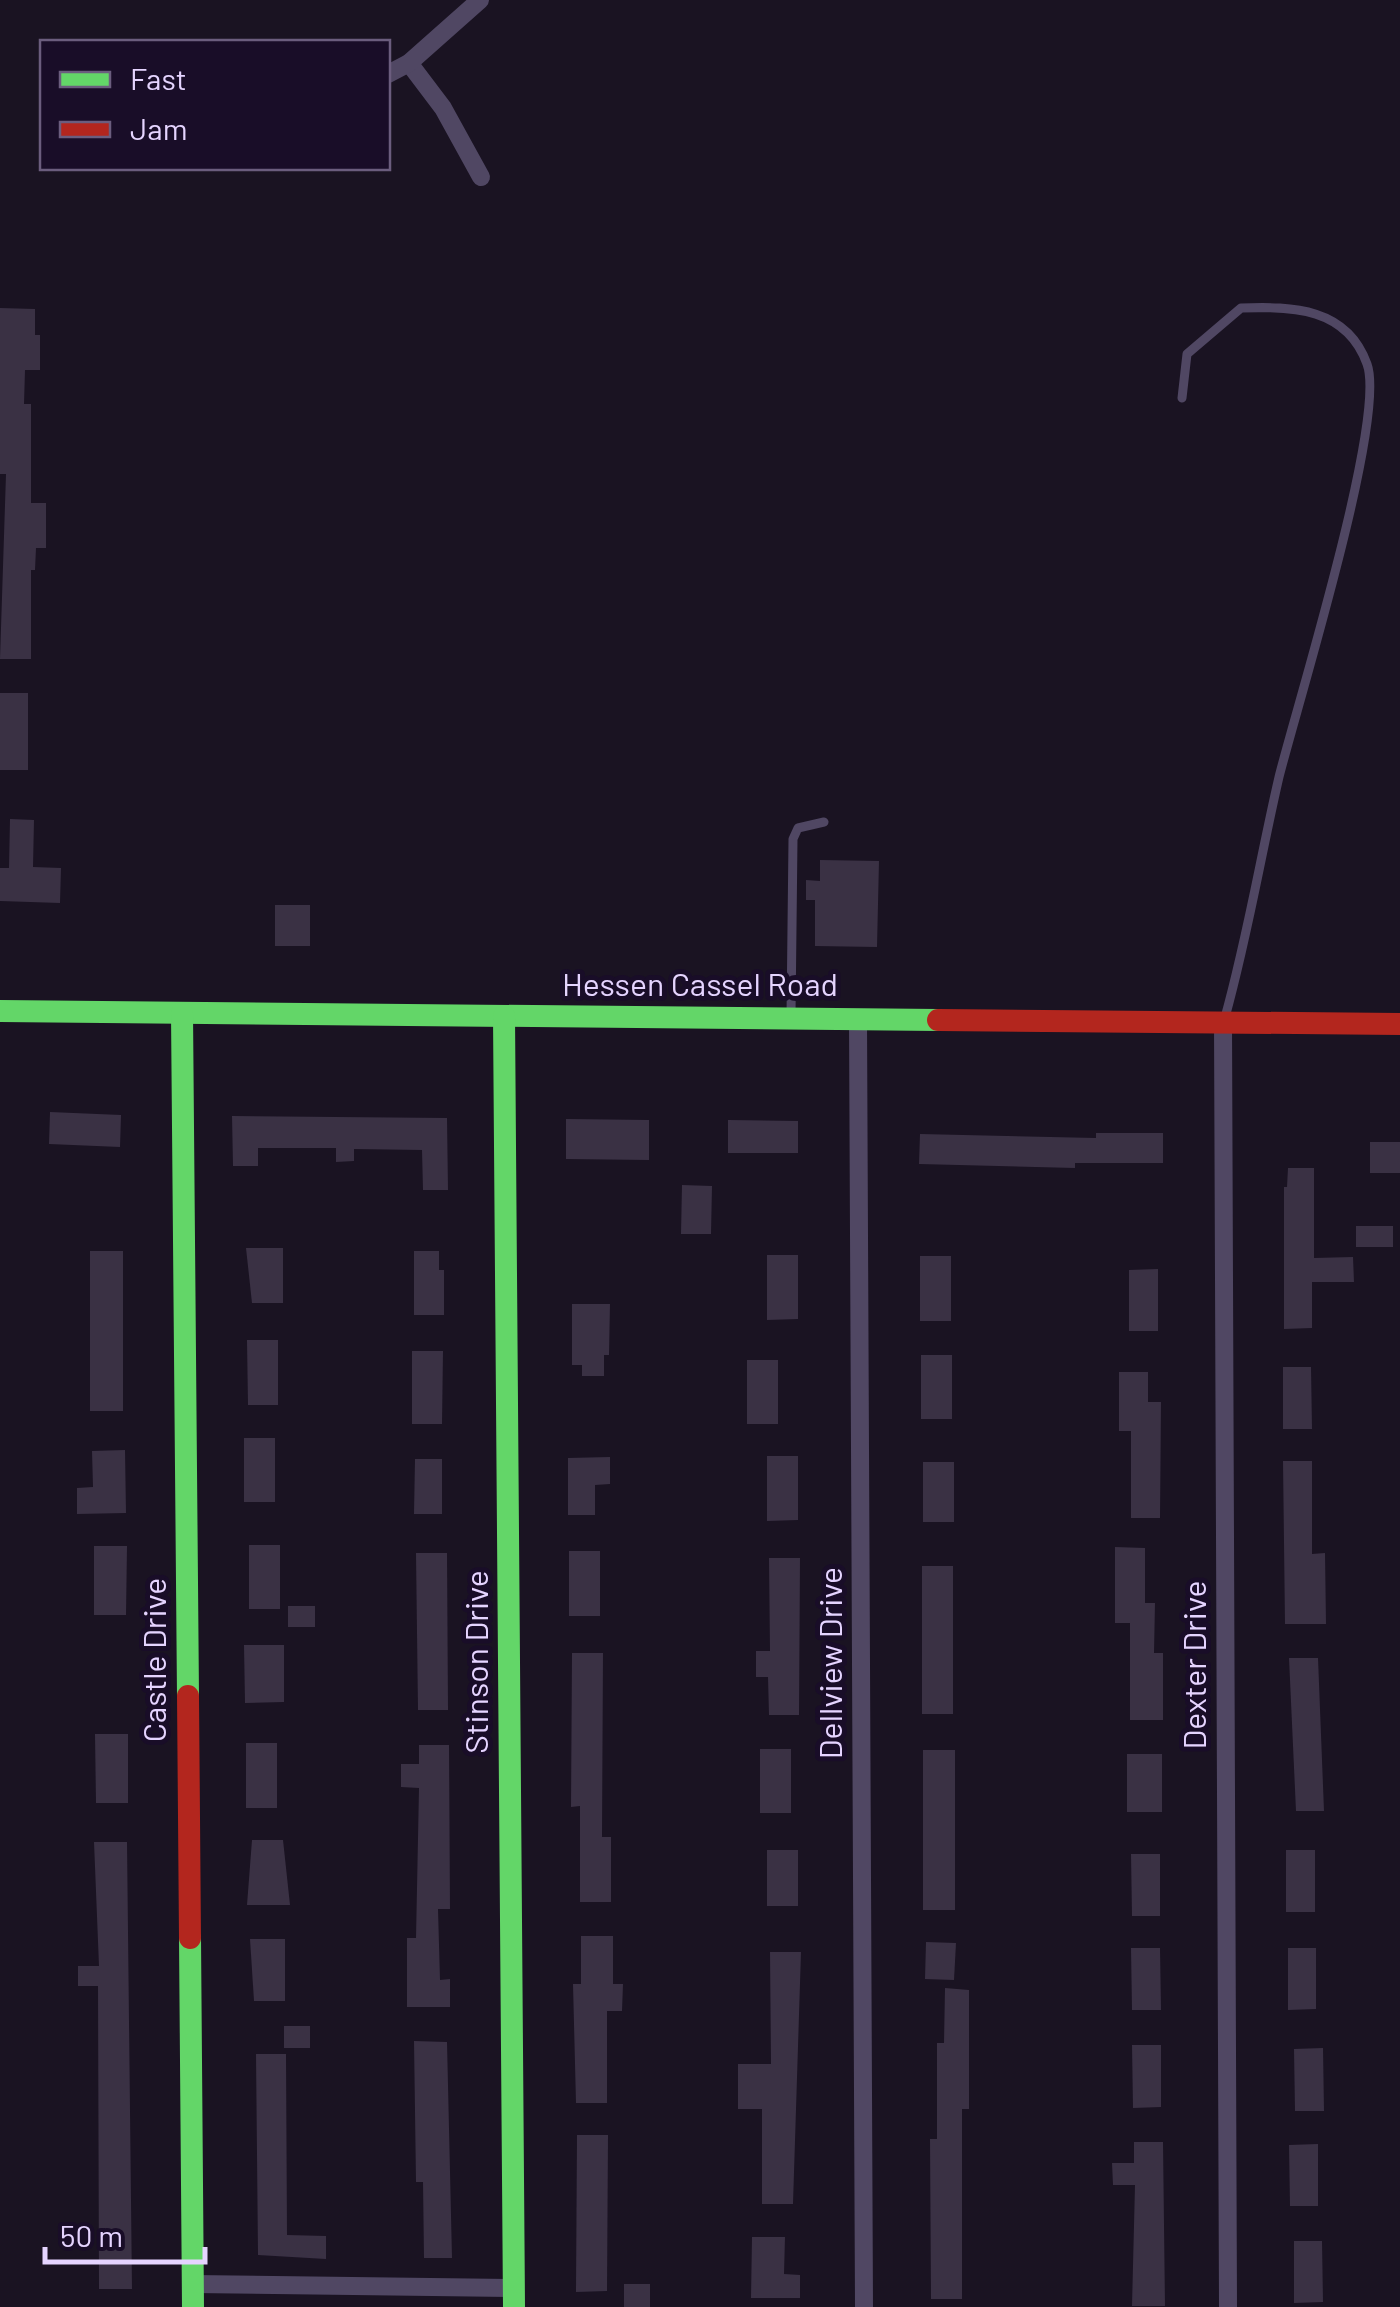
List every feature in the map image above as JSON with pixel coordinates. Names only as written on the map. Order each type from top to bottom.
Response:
[{"type":"street","points":[[390,73],[409,63],[480,0]]},
{"type":"street","points":[[409,63],[444,108],[481,177]]},
{"type":"street","name":"Hessen Cassel Road","points":[[0,1012],[1400,1024]]},
{"type":"street","name":"Castle Drive","points":[[182,1013],[193,2296]]},
{"type":"street","name":"Stinson Drive","points":[[504,1016],[514,2297]]},
{"type":"street","name":"Dellview Drive","points":[[858,1019],[864,2307]]},
{"type":"street","name":"Dexter Drive","points":[[1223,1023],[1228,2307]]},
{"type":"street","points":[[193,2296],[514,2297]]},
{"type":"lane","points":[[1182,398],[1187,354],[1242,308],[1293,308],[1330,318],[1352,332],[1369,368],[1367,410],[1354,480],[1279,778],[1245,950],[1223,1023]]},
{"type":"lane","points":[[791,1018],[793,839],[798,828],[824,822]]},
{"type":"building","points":[[0,308],[35,309],[35,335],[40,335],[40,370],[25,370],[24,404],[31,404],[31,503],[46,503],[46,548],[36,548],[35,570],[31,570],[31,659],[0,659],[6,474],[0,474]]},
{"type":"building","points":[[0,693],[28,693],[28,770],[0,770]]},
{"type":"building","points":[[10,819],[34,820],[33,867],[61,868],[60,903],[0,901],[0,868],[9,868]]},
{"type":"building","points":[[820,860],[879,861],[877,947],[815,946],[815,900],[806,900],[806,880],[820,881]]},
{"type":"building","points":[[275,905],[310,905],[310,946],[275,946]]},
{"type":"building","points":[[50,1112],[121,1115],[120,1147],[49,1144]]},
{"type":"building","points":[[232,1116],[447,1118],[448,1190],[423,1190],[422,1150],[354,1149],[354,1161],[336,1162],[336,1148],[258,1148],[258,1166],[233,1166]]},
{"type":"building","points":[[566,1119],[649,1120],[649,1160],[566,1159]]},
{"type":"building","points":[[728,1120],[798,1121],[798,1153],[728,1153]]},
{"type":"building","points":[[1096,1133],[1163,1133],[1163,1163],[1075,1163],[1075,1168],[919,1164],[920,1134],[1096,1138]]},
{"type":"building","points":[[1370,1142],[1400,1142],[1400,1173],[1370,1173]]},
{"type":"building","points":[[1288,1168],[1314,1168],[1314,1258],[1353,1257],[1354,1282],[1312,1282],[1312,1328],[1284,1329],[1284,1187]]},
{"type":"building","points":[[682,1185],[712,1186],[711,1234],[681,1234]]},
{"type":"building","points":[[1356,1226],[1393,1226],[1393,1247],[1356,1247]]},
{"type":"building","points":[[246,1248],[283,1248],[283,1303],[252,1303]]},
{"type":"building","points":[[90,1251],[123,1251],[123,1411],[90,1411]]},
{"type":"building","points":[[414,1251],[439,1251],[439,1270],[444,1270],[444,1315],[414,1315]]},
{"type":"building","points":[[767,1255],[798,1255],[798,1319],[767,1320]]},
{"type":"building","points":[[920,1256],[951,1256],[951,1321],[920,1321]]},
{"type":"building","points":[[1158,1269],[1158,1331],[1129,1331],[1129,1270]]},
{"type":"building","points":[[572,1304],[610,1304],[609,1355],[604,1355],[604,1376],[582,1376],[582,1365],[572,1365]]},
{"type":"building","points":[[247,1340],[278,1340],[278,1405],[248,1405]]},
{"type":"building","points":[[412,1351],[443,1351],[442,1424],[412,1424]]},
{"type":"building","points":[[921,1355],[952,1355],[952,1419],[921,1419]]},
{"type":"building","points":[[747,1360],[778,1360],[778,1424],[747,1424]]},
{"type":"building","points":[[1283,1367],[1311,1367],[1312,1429],[1283,1429]]},
{"type":"building","points":[[1119,1372],[1148,1372],[1148,1402],[1161,1402],[1160,1518],[1131,1518],[1131,1431],[1119,1431]]},
{"type":"building","points":[[244,1438],[275,1438],[275,1502],[244,1502]]},
{"type":"building","points":[[125,1450],[126,1513],[77,1514],[77,1488],[93,1487],[92,1451]]},
{"type":"building","points":[[767,1456],[798,1456],[798,1520],[767,1521]]},
{"type":"building","points":[[610,1457],[610,1484],[595,1485],[595,1515],[568,1515],[568,1458]]},
{"type":"building","points":[[415,1459],[442,1459],[442,1514],[414,1514]]},
{"type":"building","points":[[1283,1461],[1312,1461],[1312,1554],[1325,1553],[1326,1624],[1285,1624]]},
{"type":"building","points":[[923,1462],[954,1462],[954,1522],[923,1522]]},
{"type":"building","points":[[249,1545],[280,1545],[280,1609],[249,1609]]},
{"type":"building","points":[[94,1546],[127,1546],[126,1615],[94,1615]]},
{"type":"building","points":[[1115,1547],[1145,1548],[1145,1603],[1155,1603],[1154,1653],[1163,1653],[1163,1720],[1130,1720],[1130,1623],[1115,1623]]},
{"type":"building","points":[[569,1551],[600,1551],[600,1616],[569,1616]]},
{"type":"building","points":[[416,1553],[447,1553],[448,1710],[418,1710]]},
{"type":"building","points":[[769,1558],[800,1558],[799,1715],[769,1715],[768,1677],[756,1677],[756,1651],[770,1651]]},
{"type":"building","points":[[922,1566],[953,1566],[953,1714],[922,1714]]},
{"type":"building","points":[[288,1606],[315,1606],[315,1627],[288,1627]]},
{"type":"building","points":[[244,1645],[284,1645],[284,1702],[245,1703]]},
{"type":"building","points":[[572,1653],[603,1653],[602,1837],[611,1837],[611,1902],[580,1902],[580,1806],[571,1807]]},
{"type":"building","points":[[1289,1658],[1318,1658],[1324,1811],[1296,1811]]},
{"type":"building","points":[[95,1734],[128,1734],[128,1803],[96,1803]]},
{"type":"building","points":[[246,1743],[277,1743],[277,1808],[246,1808]]},
{"type":"building","points":[[419,1745],[449,1745],[450,1909],[438,1909],[440,1980],[450,1979],[450,2007],[407,2007],[407,1938],[416,1938],[419,1788],[401,1787],[401,1764],[419,1764]]},
{"type":"building","points":[[760,1749],[791,1749],[791,1813],[760,1813]]},
{"type":"building","points":[[923,1750],[955,1750],[955,1910],[923,1910]]},
{"type":"building","points":[[1127,1754],[1162,1754],[1162,1812],[1127,1812]]},
{"type":"building","points":[[252,1840],[283,1840],[290,1905],[247,1905]]},
{"type":"building","points":[[94,1842],[127,1842],[132,2289],[99,2289],[98,1986],[78,1986],[78,1966],[99,1966]]},
{"type":"building","points":[[767,1850],[798,1850],[798,1906],[767,1906]]},
{"type":"building","points":[[1286,1850],[1315,1850],[1315,1912],[1286,1912]]},
{"type":"building","points":[[1131,1854],[1160,1854],[1160,1916],[1132,1916]]},
{"type":"building","points":[[581,1936],[613,1936],[613,1984],[623,1984],[622,2011],[607,2011],[607,2103],[576,2103],[573,1984],[581,1984]]},
{"type":"building","points":[[250,1939],[285,1939],[285,2001],[254,2001]]},
{"type":"building","points":[[926,1942],[956,1943],[954,1980],[925,1979]]},
{"type":"building","points":[[1131,1948],[1160,1948],[1161,2010],[1132,2010]]},
{"type":"building","points":[[1288,1948],[1316,1948],[1316,2009],[1288,2010]]},
{"type":"building","points":[[770,1952],[801,1952],[793,2204],[762,2204],[762,2109],[738,2109],[738,2064],[771,2064]]},
{"type":"building","points":[[945,1988],[969,1990],[969,2109],[962,2109],[962,2299],[931,2299],[930,2139],[937,2139],[937,2043],[944,2043]]},
{"type":"building","points":[[284,2026],[310,2026],[310,2048],[284,2048]]},
{"type":"building","points":[[414,2041],[447,2042],[452,2258],[424,2258],[423,2182],[416,2182]]},
{"type":"building","points":[[1132,2045],[1161,2045],[1161,2107],[1133,2108]]},
{"type":"building","points":[[1323,2048],[1324,2111],[1295,2111],[1294,2049]]},
{"type":"building","points":[[256,2054],[286,2054],[287,2235],[326,2236],[326,2259],[258,2255]]},
{"type":"building","points":[[577,2135],[608,2135],[607,2291],[576,2292]]},
{"type":"building","points":[[1134,2142],[1163,2142],[1165,2306],[1132,2306],[1135,2185],[1113,2185],[1112,2163],[1134,2163]]},
{"type":"building","points":[[1318,2144],[1318,2206],[1290,2206],[1289,2145]]},
{"type":"building","points":[[752,2237],[785,2237],[784,2274],[800,2275],[800,2298],[751,2298]]},
{"type":"building","points":[[1294,2241],[1322,2241],[1323,2302],[1294,2303]]},
{"type":"building","points":[[624,2284],[650,2284],[650,2307],[624,2307]]},
{"type":"traffic: fast","points":[[0,1011],[938,1020]]},
{"type":"traffic: fast","points":[[182,1013],[188,1696]]},
{"type":"traffic: fast","points":[[504,1016],[514,2307]]},
{"type":"traffic: fast","points":[[190,1938],[193,2307]]},
{"type":"traffic: jam","points":[[938,1020],[1400,1024]]},
{"type":"traffic: jam","points":[[188,1696],[190,1938]]}]
